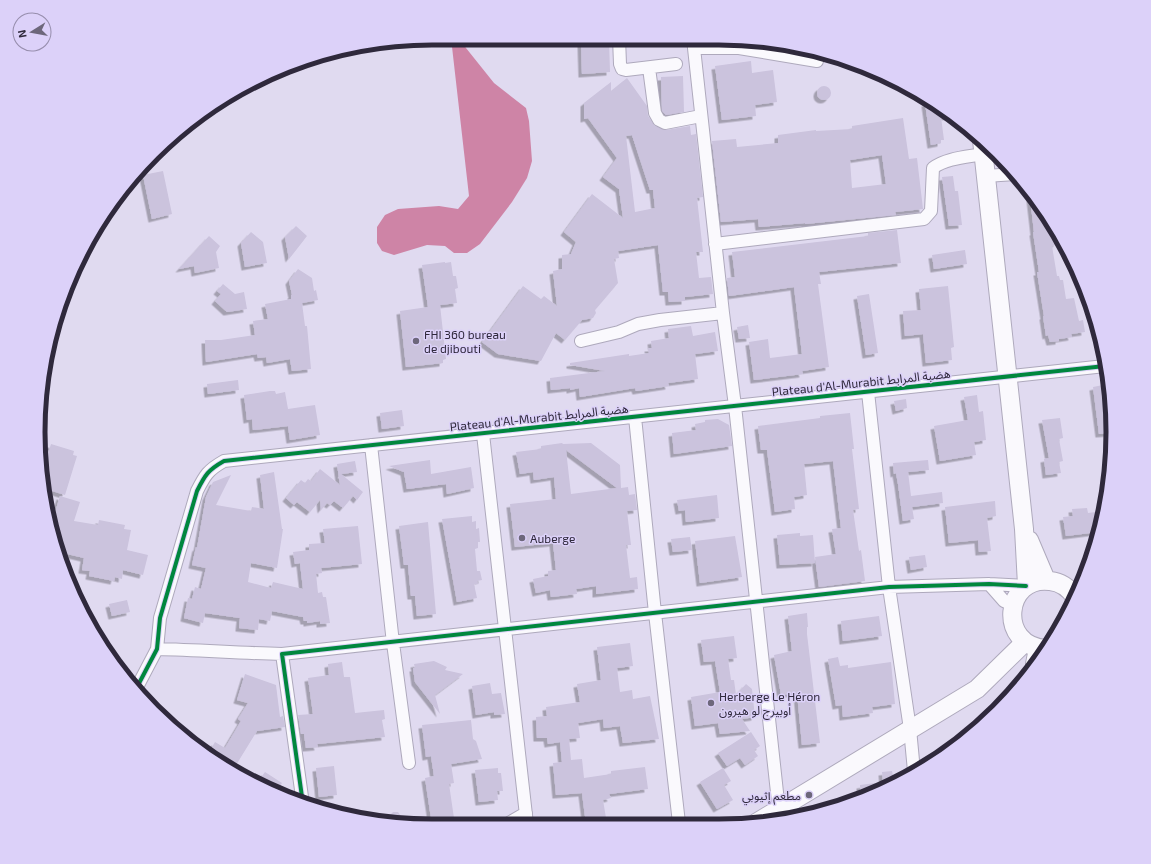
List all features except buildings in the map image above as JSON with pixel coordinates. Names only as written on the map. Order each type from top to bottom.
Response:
[{"type":"street","points":[[619,45],[620,64],[622,69],[649,68],[676,64]]},
{"type":"street","points":[[694,45],[715,244],[735,406],[780,814],[910,729],[977,689],[1036,651],[1018,635],[1013,625],[1013,605],[1018,594],[1027,586],[1046,580],[1055,581],[1071,592]]},
{"type":"street","points":[[712,45],[817,61]]},
{"type":"street","points":[[649,68],[655,113],[659,120],[666,123],[701,116]]},
{"type":"street","points":[[715,244],[924,219],[931,212],[933,168],[938,164],[958,158],[981,147]]},
{"type":"street","points":[[982,148],[1024,528],[1027,586]]},
{"type":"street","points":[[986,176],[1008,174]]},
{"type":"street","points":[[581,341],[619,332],[638,324],[723,313]]},
{"type":"street","name":"Plateau d'Al-Murabit هضبة المرابط","points":[[139,684],[157,649],[160,618],[197,491],[203,478],[212,468],[224,461],[1101,367]]},
{"type":"street","points":[[868,392],[889,587],[910,729],[914,766]]},
{"type":"street","points":[[635,417],[654,613],[679,819]]},
{"type":"street","points":[[482,434],[527,819]]},
{"type":"street","points":[[371,445],[393,643],[409,762]]},
{"type":"street","points":[[1024,528],[1046,580]]},
{"type":"street","points":[[157,649],[282,654],[393,643],[889,587],[989,584],[1027,586]]},
{"type":"street","points":[[989,584],[1004,601],[1013,605]]},
{"type":"street","points":[[282,654],[302,796]]},
{"type":"shaded area","points":[[452,45],[464,45],[494,83],[526,108],[529,121],[532,161],[527,178],[512,202],[480,244],[467,253],[454,253],[445,246],[427,245],[394,255],[382,251],[377,243],[377,227],[385,215],[398,209],[439,206],[458,209],[469,196]]},
{"type":"cycle path","points":[[139,684],[157,649],[160,618],[197,491],[208,473],[224,461],[1101,366]]},
{"type":"cycle path","points":[[302,796],[282,654],[889,587],[989,584],[1026,586]]},
{"type":"place","name":"FHI 360 bureau de djibouti","points":[[416,341]]},
{"type":"place","name":"Auberge","points":[[522,538]]},
{"type":"place","name":"Herberge Le Héron أوبيرج لو هيرون","points":[[711,703]]},
{"type":"place","name":"مطعم إثيوبي","points":[[809,795]]}]
